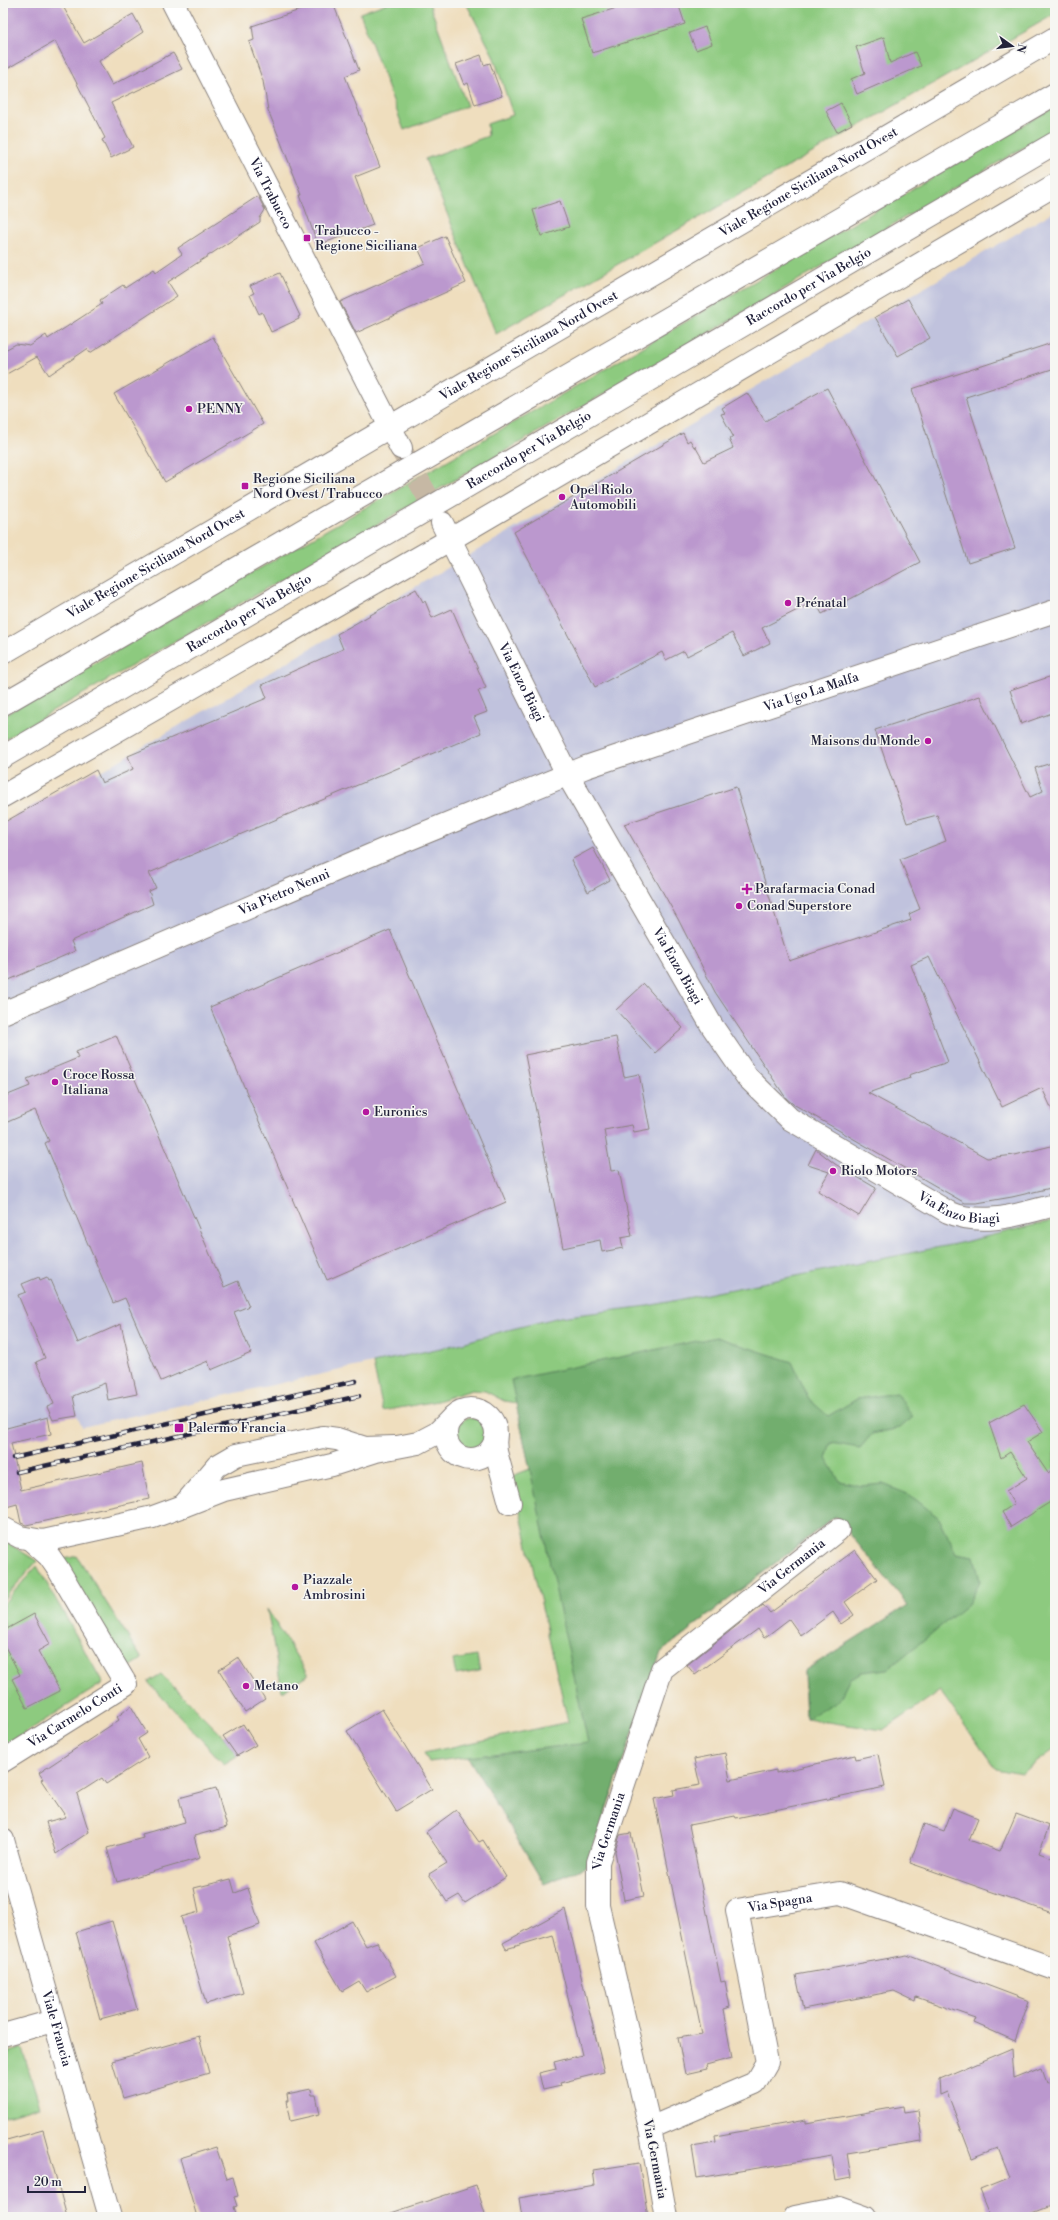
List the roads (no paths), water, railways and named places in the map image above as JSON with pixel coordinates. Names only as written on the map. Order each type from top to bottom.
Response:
[{"type":"main road","name":"Via Trabucco","points":[[173,3],[401,448]]},
{"type":"main road","name":"Viale Regione Siciliana Nord Ovest","points":[[3,653],[1055,38]]},
{"type":"main road","points":[[3,704],[1055,94]]},
{"type":"main road","name":"Raccordo per Via Belgio","points":[[3,758],[1055,143]]},
{"type":"main road","points":[[3,796],[446,531],[1055,185]]},
{"type":"main road","name":"Via Enzo Biagi","points":[[446,531],[567,774],[712,1026],[747,1076],[790,1119],[948,1212],[961,1218],[982,1220],[1004,1218],[1055,1205]]},
{"type":"main road","name":"Via Ugo La Malfa","points":[[567,774],[740,714],[1055,611]]},
{"type":"main road","name":"Via Pietro Nenni","points":[[3,1013],[378,852],[567,774]]},
{"type":"main road","points":[[418,1443],[437,1433],[453,1417],[467,1409],[483,1412],[494,1423],[496,1452],[505,1480],[510,1503]]},
{"type":"main road","points":[[453,1417],[446,1432],[447,1440],[455,1453]]},
{"type":"main road","points":[[183,1506],[217,1466],[236,1455],[323,1437],[338,1439],[365,1448],[396,1447]]},
{"type":"main road","points":[[4,1529],[31,1540],[54,1539],[146,1519],[224,1490],[332,1465],[358,1456],[396,1447],[418,1443],[433,1443],[468,1459],[482,1456],[490,1450],[495,1439]]},
{"type":"main road","points":[[482,1456],[495,1463],[505,1480]]},
{"type":"main road","name":"Via Germania","points":[[666,2217],[650,2128],[598,1906],[598,1862],[662,1669],[838,1530]]},
{"type":"main road","name":"Via Carmelo Conti","points":[[3,1761],[126,1684],[58,1569],[45,1551],[31,1540]]},
{"type":"main road","name":"Viale Francia","points":[[3,1840],[53,2021],[110,2217]]},
{"type":"main road","name":"Via Spagna","points":[[650,2128],[755,2083],[767,2062],[737,1910],[840,1893],[1055,1969]]},
{"type":"main road","points":[[3,2035],[53,2021]]},
{"type":"main road","points":[[795,2217],[840,2208],[865,2217]]},
{"type":"tunnel","points":[[402,451],[442,522]]},
{"type":"railway","points":[[13,1458],[356,1381]]},
{"type":"railway","points":[[17,1472],[359,1396]]},
{"type":"place","name":"Trabucco - Regione Siciliana","points":[[307,238]]},
{"type":"place","name":"PENNY","points":[[189,409]]},
{"type":"place","name":"Regione Siciliana Nord Ovest / Trabucco","points":[[245,486]]},
{"type":"place","name":"Opel Riolo Automobili","points":[[562,497]]},
{"type":"place","name":"Prénatal","points":[[788,603]]},
{"type":"place","name":"Maisons du Monde","points":[[928,741]]},
{"type":"place","name":"Parafarmacia Conad","points":[[747,889]]},
{"type":"place","name":"Conad Superstore","points":[[739,906]]},
{"type":"place","name":"Croce Rossa Italiana","points":[[55,1082]]},
{"type":"place","name":"Euronics","points":[[366,1112]]},
{"type":"place","name":"Riolo Motors","points":[[833,1171]]},
{"type":"place","name":"Palermo Francia","points":[[179,1428]]},
{"type":"place","name":"Piazzale Ambrosini","points":[[295,1587]]},
{"type":"place","name":"Metano","points":[[246,1686]]}]
